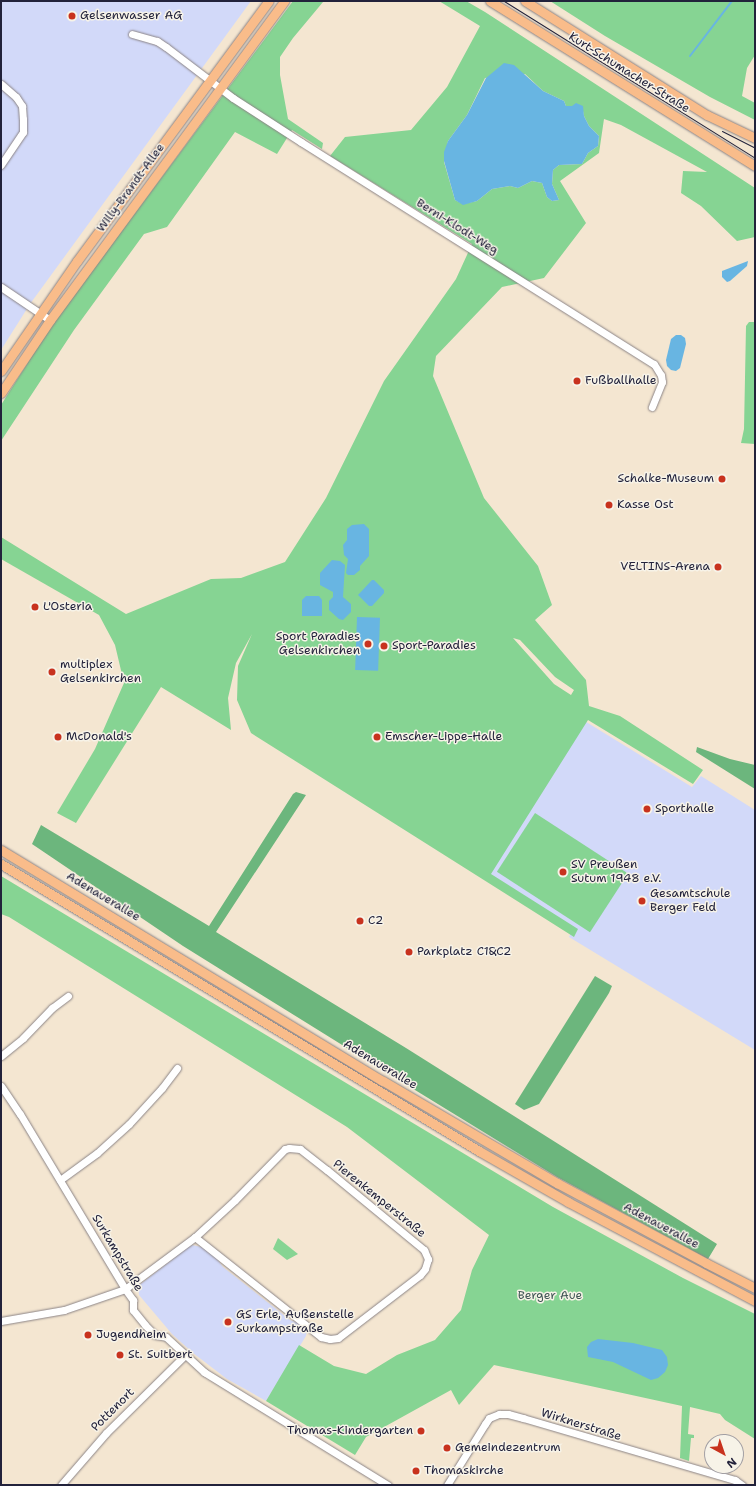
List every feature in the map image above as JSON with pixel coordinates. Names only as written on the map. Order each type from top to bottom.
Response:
[{"type":"main road","name":"Willy-Brandt-Allee","points":[[1,371],[40,313],[269,1]]},
{"type":"main road","name":"Willy-Brandt-Allee","points":[[1,393],[50,320],[284,1]]},
{"type":"main road","name":"Kurt-Schumacher-Straße","points":[[490,1],[755,166]]},
{"type":"main road","name":"Kurt-Schumacher-Straße","points":[[525,1],[707,115],[755,138]]},
{"type":"main road","name":"Adenauerallee","points":[[3,854],[550,1179],[706,1264],[755,1288]]},
{"type":"main road","name":"Adenauerallee","points":[[1,864],[479,1151],[568,1202],[755,1301]]},
{"type":"street","name":"Berni-Klodt-Weg","points":[[132,34],[157,42],[166,47],[220,88],[408,211],[654,364],[661,375],[662,382],[652,407]]},
{"type":"street","points":[[1,84],[16,97],[22,106],[23,119],[23,132],[1,165]]},
{"type":"street","points":[[1,287],[50,320]]},
{"type":"street","points":[[1,1056],[23,1038],[52,1008],[68,996]]},
{"type":"street","points":[[60,1180],[97,1153],[129,1124],[162,1088],[176,1068]]},
{"type":"street","name":"Surkampstraße","points":[[1,1086],[20,1114],[133,1300],[133,1310],[155,1336],[166,1337],[204,1372],[388,1485]]},
{"type":"street","name":"Pierenkemperstraße","points":[[1,1321],[64,1310],[125,1289],[195,1237],[285,1150],[290,1148],[300,1149],[327,1170],[424,1250],[428,1259],[425,1269],[420,1275],[338,1338],[330,1339],[320,1337],[195,1237]]},
{"type":"street","name":"Pottenort","points":[[61,1485],[106,1433],[185,1355]]},
{"type":"street","name":"Wirknerstraße","points":[[447,1485],[489,1418],[499,1414],[508,1414],[735,1480],[742,1485]]},
{"type":"shaded area","points":[[1,1],[251,1],[30,304],[1,350]]},
{"type":"shaded area","name":"Gesamtschule Berger Feld","points":[[583,720],[692,787],[701,776],[755,810],[755,1050],[569,937],[573,929],[486,873]]},
{"type":"shaded area","name":"GS Erle, Außenstelle Surkampstraße","points":[[192,1245],[202,1247],[217,1259],[223,1267],[290,1320],[298,1323],[307,1331],[306,1336],[266,1401],[227,1379],[193,1353],[172,1334],[139,1295],[138,1286]]},
{"type":"green space","points":[[293,1],[326,1],[323,2],[293,38],[280,57],[280,75],[288,119],[323,143],[322,149],[292,130],[277,154],[235,132],[167,227],[144,234],[74,330],[1,441],[1,405],[51,326]]},
{"type":"green space","points":[[439,1],[466,1],[485,12],[755,188],[755,237],[737,241],[701,206],[681,193],[683,171],[707,172],[621,125],[604,119],[599,153],[560,181],[586,223],[544,278],[502,287],[436,356],[433,376],[484,498],[538,566],[552,605],[535,620],[586,680],[589,706],[620,716],[703,770],[693,784],[588,720],[491,874],[578,929],[574,937],[251,733],[237,700],[238,666],[252,634],[236,663],[228,698],[231,730],[161,687],[76,823],[57,813],[95,749],[124,683],[115,645],[99,615],[1,559],[1,537],[126,614],[211,579],[241,578],[285,562],[326,498],[384,381],[456,279],[472,244],[330,156],[345,137],[411,130],[447,87],[480,26]],"holes":[[[525,74],[543,91],[564,101],[566,106],[582,106],[584,116],[589,126],[599,136],[598,146],[588,153],[582,164],[559,165],[553,170],[552,184],[559,200],[552,201],[547,197],[542,183],[532,181],[518,188],[510,186],[492,189],[477,201],[463,204],[455,200],[444,162],[448,141],[467,115],[485,78]],[[513,638],[520,640],[555,677],[574,690],[571,695],[554,684]]]},
{"type":"green space","points":[[550,1],[755,1],[755,55],[747,68],[742,96],[755,103],[755,120],[710,97],[605,36]]},
{"type":"green space","points":[[749,322],[755,322],[755,444],[741,443],[744,429],[746,326]]},
{"type":"green space","points":[[697,747],[730,759],[755,765],[755,789],[696,752]]},
{"type":"green space","points":[[296,792],[306,795],[216,932],[406,1048],[717,1244],[708,1259],[557,1177],[384,1071],[183,946],[32,844],[41,825],[209,926],[293,794]]},
{"type":"green space","name":"SV Preußen Sutum 1948 e.V.","points":[[535,813],[628,873],[590,932],[497,872]]},
{"type":"green space","name":"Berger Aue","points":[[1,876],[553,1207],[683,1278],[755,1314],[755,1439],[725,1420],[720,1414],[690,1407],[688,1434],[694,1435],[694,1438],[691,1438],[689,1461],[680,1458],[682,1406],[494,1365],[459,1405],[451,1390],[366,1437],[355,1455],[266,1401],[299,1345],[334,1366],[366,1374],[397,1355],[435,1340],[461,1310],[472,1270],[489,1235],[347,1127],[9,917],[1,914]]},
{"type":"green space","points":[[595,976],[612,986],[609,993],[539,1104],[524,1110],[515,1104]]},
{"type":"green space","points":[[278,1238],[298,1254],[287,1260],[273,1249]]},
{"type":"water","points":[[504,63],[514,65],[543,91],[564,101],[566,106],[572,106],[576,103],[583,106],[584,116],[589,126],[599,136],[598,146],[588,153],[582,164],[559,165],[553,170],[552,184],[559,200],[552,201],[547,197],[542,183],[532,181],[518,188],[510,186],[492,189],[477,201],[463,205],[455,200],[444,161],[444,152],[448,141],[467,115],[486,78]]},
{"type":"water","points":[[748,261],[747,266],[730,281],[727,282],[722,277],[722,271]]},
{"type":"water","points":[[676,335],[681,335],[685,338],[686,344],[680,368],[676,371],[671,370],[667,366],[666,360],[671,339]]},
{"type":"water","points":[[364,524],[369,529],[369,556],[360,566],[360,570],[354,575],[348,575],[346,573],[348,559],[344,555],[343,545],[347,540],[347,529],[352,525]]},
{"type":"water","points":[[332,560],[340,561],[345,565],[343,597],[351,604],[351,612],[343,620],[339,619],[329,610],[329,601],[333,597],[333,592],[320,585],[320,573]]},
{"type":"water","points":[[372,580],[374,580],[384,590],[384,593],[372,606],[369,606],[358,595]]},
{"type":"water","points":[[306,596],[319,596],[322,600],[322,616],[302,616],[302,600]]},
{"type":"water","name":"Sport Paradies Gelsenkirchen","points":[[357,617],[380,618],[378,671],[355,670]]},
{"type":"water","points":[[598,1339],[633,1343],[662,1350],[667,1357],[668,1365],[665,1372],[658,1378],[651,1380],[613,1362],[588,1357],[587,1347],[591,1342]]},
{"type":"waterway","points":[[690,56],[732,1]]},
{"type":"tram line","points":[[504,1],[755,158]]},
{"type":"tram line","points":[[722,131],[755,148]]},
{"type":"place","name":"Gelsenwasser AG","points":[[72,16]]},
{"type":"place","name":"Fußballhalle","points":[[577,381]]},
{"type":"place","name":"Schalke-Museum","points":[[722,479]]},
{"type":"place","name":"Kasse Ost","points":[[609,505]]},
{"type":"place","name":"VELTINS-Arena","points":[[718,567]]},
{"type":"place","name":"L'Osteria","points":[[35,607]]},
{"type":"place","name":"Sport Paradies Gelsenkirchen","points":[[368,644]]},
{"type":"place","name":"Sport-Paradies","points":[[384,646]]},
{"type":"place","name":"multiplex Gelsenkirchen","points":[[52,672]]},
{"type":"place","name":"McDonald's","points":[[58,737]]},
{"type":"place","name":"Emscher-Lippe-Halle","points":[[377,737]]},
{"type":"place","name":"Sporthalle","points":[[647,809]]},
{"type":"place","name":"SV Preußen Sutum 1948 e.V.","points":[[563,872]]},
{"type":"place","name":"Gesamtschule Berger Feld","points":[[642,901]]},
{"type":"place","name":"C2","points":[[360,921]]},
{"type":"place","name":"Parkplatz C1&C2","points":[[409,952]]},
{"type":"place","name":"GS Erle, Außenstelle Surkampstraße","points":[[228,1322]]},
{"type":"place","name":"Jugendheim","points":[[88,1335]]},
{"type":"place","name":"St. Suitbert","points":[[120,1355]]},
{"type":"place","name":"Thomas-Kindergarten","points":[[421,1431]]},
{"type":"place","name":"Gemeindezentrum","points":[[447,1448]]},
{"type":"place","name":"Thomaskirche","points":[[416,1471]]}]
